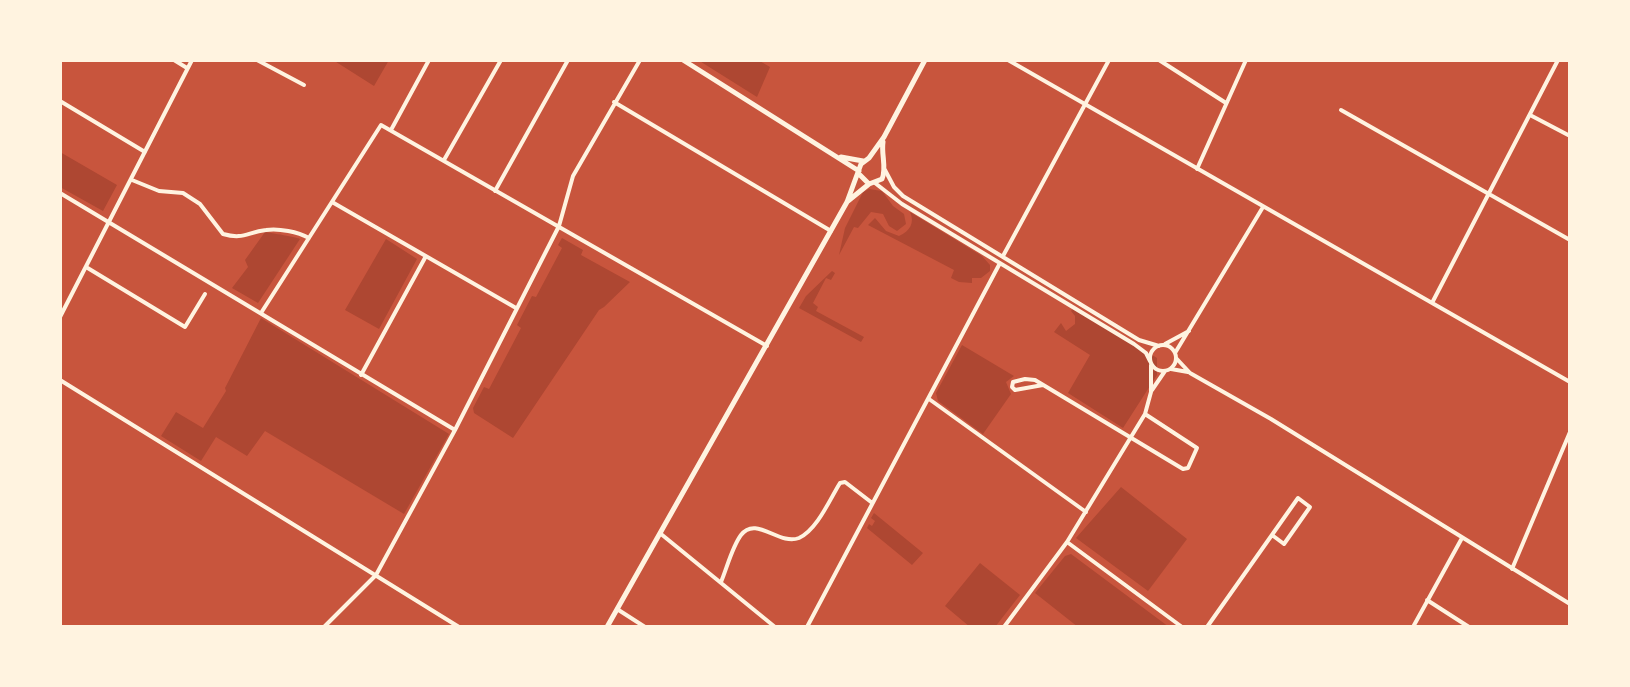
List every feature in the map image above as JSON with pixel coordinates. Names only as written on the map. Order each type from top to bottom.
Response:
[{"type":"street","points":[[174,60],[187,68]]},
{"type":"street","points":[[60,317],[192,60]]},
{"type":"street","points":[[257,60],[304,85]]},
{"type":"street","points":[[391,130],[429,60]]},
{"type":"street","points":[[444,160],[501,60]]},
{"type":"street","points":[[495,191],[568,60]]},
{"type":"street","points":[[324,627],[376,575],[455,430],[559,226],[573,176],[640,60]]},
{"type":"street","points":[[683,60],[837,156],[902,204],[1134,344],[1146,353],[1150,363],[1158,370],[1190,373]]},
{"type":"street","points":[[607,627],[831,231],[866,160],[884,137],[925,60]]},
{"type":"street","points":[[1008,60],[1570,382]]},
{"type":"street","points":[[1019,67],[1023,60]]},
{"type":"street","points":[[1003,256],[1109,60]]},
{"type":"street","points":[[1159,60],[1226,103]]},
{"type":"street","points":[[1197,169],[1246,60]]},
{"type":"street","points":[[1432,303],[1558,60]]},
{"type":"street","points":[[60,101],[145,152]]},
{"type":"street","points":[[614,102],[831,231]]},
{"type":"street","points":[[1341,110],[1570,240]]},
{"type":"street","points":[[1530,115],[1570,136]]},
{"type":"street","points":[[261,313],[381,125],[767,346]]},
{"type":"street","points":[[847,202],[884,176],[884,137]]},
{"type":"street","points":[[837,156],[877,159],[903,196],[1139,340],[1162,346],[1190,373],[1271,419],[1570,604]]},
{"type":"street","points":[[132,180],[159,191],[183,193],[200,204],[223,234],[242,237],[269,229],[299,232],[309,238]]},
{"type":"street","points":[[60,193],[455,430]]},
{"type":"street","points":[[332,202],[516,308]]},
{"type":"street","points":[[1151,392],[1168,370],[1263,207]]},
{"type":"street","points":[[361,375],[426,256]]},
{"type":"street","points":[[807,627],[1000,263]]},
{"type":"street","points":[[86,267],[185,327],[205,294]]},
{"type":"street","points":[[1004,627],[1067,542],[1145,414],[1151,392],[1153,350],[1191,330]]},
{"type":"street","points":[[60,380],[459,627]]},
{"type":"street","points":[[1043,385],[1021,390],[1012,387],[1013,382],[1035,380],[1183,469],[1188,468],[1197,448],[1145,414]]},
{"type":"street","points":[[929,399],[1086,512]]},
{"type":"street","points":[[1512,569],[1570,432]]},
{"type":"street","points":[[721,582],[741,535],[749,529],[759,528],[785,540],[798,538],[807,532],[840,483],[845,482],[872,502]]},
{"type":"street","points":[[1207,627],[1298,498],[1310,507],[1284,544],[1272,535]]},
{"type":"street","points":[[661,534],[775,627]]},
{"type":"street","points":[[1413,627],[1462,538]]},
{"type":"street","points":[[1067,542],[1182,627]]},
{"type":"street","points":[[1427,600],[1469,627]]},
{"type":"street","points":[[617,609],[645,627]]},
{"type":"shaded area","points":[[333,60],[389,60],[374,86]]},
{"type":"shaded area","points":[[698,60],[758,60],[770,67],[757,97]]},
{"type":"shaded area","points":[[60,152],[117,185],[103,211],[60,187]]},
{"type":"shaded area","points":[[869,189],[882,191],[893,206],[904,214],[906,224],[897,231],[889,226],[883,214],[871,212],[858,228],[854,227],[839,255],[845,228],[863,192]]},
{"type":"shaded area","points":[[910,212],[982,256],[990,265],[990,271],[981,278],[972,278],[972,283],[959,282],[951,278],[954,270],[868,225],[875,218],[886,231],[899,236],[910,226]]},
{"type":"shaded area","points":[[265,232],[300,239],[258,303],[232,288],[248,267],[245,260]]},
{"type":"shaded area","points":[[562,238],[583,250],[581,255],[630,282],[599,310],[513,438],[474,413],[473,408],[484,387],[489,389],[521,328],[517,325],[562,248],[558,245]]},
{"type":"shaded area","points":[[386,239],[417,259],[379,329],[345,310]]},
{"type":"shaded area","points":[[832,271],[835,273],[831,280],[826,278],[813,303],[818,307],[816,311],[864,337],[861,342],[799,308],[806,296]]},
{"type":"shaded area","points":[[1074,307],[1157,358],[1157,375],[1123,428],[1068,393],[1090,355],[1054,332],[1061,323],[1066,331],[1075,324],[1071,311]]},
{"type":"shaded area","points":[[261,318],[449,434],[404,514],[265,431],[247,456],[216,437],[201,461],[161,436],[176,412],[203,428],[226,391]]},
{"type":"shaded area","points":[[962,345],[1014,376],[1006,382],[1011,394],[983,434],[938,401],[936,393]]},
{"type":"shaded area","points":[[1121,487],[1187,539],[1148,591],[1076,538]]},
{"type":"shaded area","points":[[874,513],[923,553],[912,565],[867,528],[875,521],[871,518]]},
{"type":"shaded area","points":[[1071,554],[1169,627],[1078,627],[1035,593],[1065,556]]},
{"type":"shaded area","points":[[980,563],[1020,595],[995,627],[970,627],[945,606]]}]
